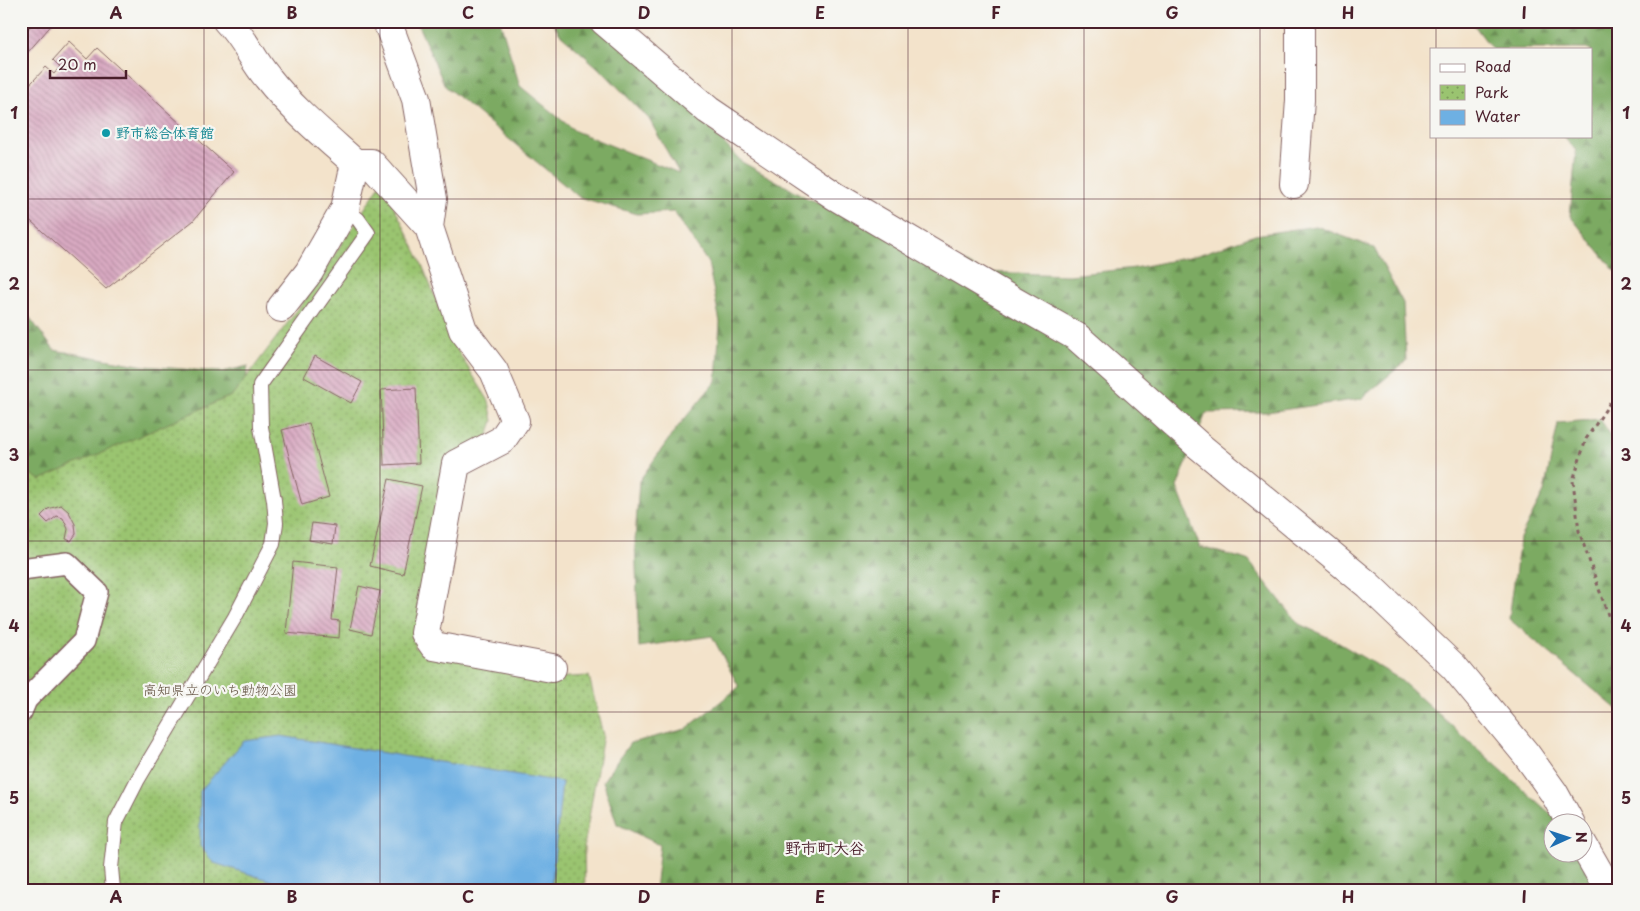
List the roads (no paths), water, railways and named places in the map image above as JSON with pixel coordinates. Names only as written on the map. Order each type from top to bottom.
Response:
[{"type":"street","points":[[227,21],[238,32],[266,77],[300,113],[355,163],[371,163],[429,227],[463,330],[494,371],[515,421],[502,440],[456,464],[425,633],[434,646],[552,668]]},
{"type":"street","points":[[388,21],[416,99],[424,156],[433,199],[429,227]]},
{"type":"street","points":[[604,21],[708,110],[835,196],[1077,336],[1198,445],[1368,585],[1454,667],[1526,754],[1554,793],[1566,814]]},
{"type":"street","points":[[1294,184],[1300,100],[1300,21]]},
{"type":"street","points":[[281,308],[309,272],[345,209],[355,163]]},
{"type":"street","points":[[21,569],[67,563],[97,592],[84,641],[26,700],[21,712]]},
{"type":"street","points":[[1592,860],[1609,890]]},
{"type":"lane","points":[[113,890],[111,868],[116,822],[136,781],[235,617],[273,544],[276,523],[274,500],[261,427],[260,385],[368,233],[358,219],[345,209]]},
{"type":"water","points":[[281,736],[562,782],[551,890],[297,889],[214,863],[200,846],[200,791],[244,741]]},
{"type":"place","name":"野市総合体育館","points":[[106,133]]},
{"type":"district","name":"野市町大谷","points":[[825,848]]},
{"type":"park label","name":"高知県立のいち動物公園","points":[[220,690]]}]
